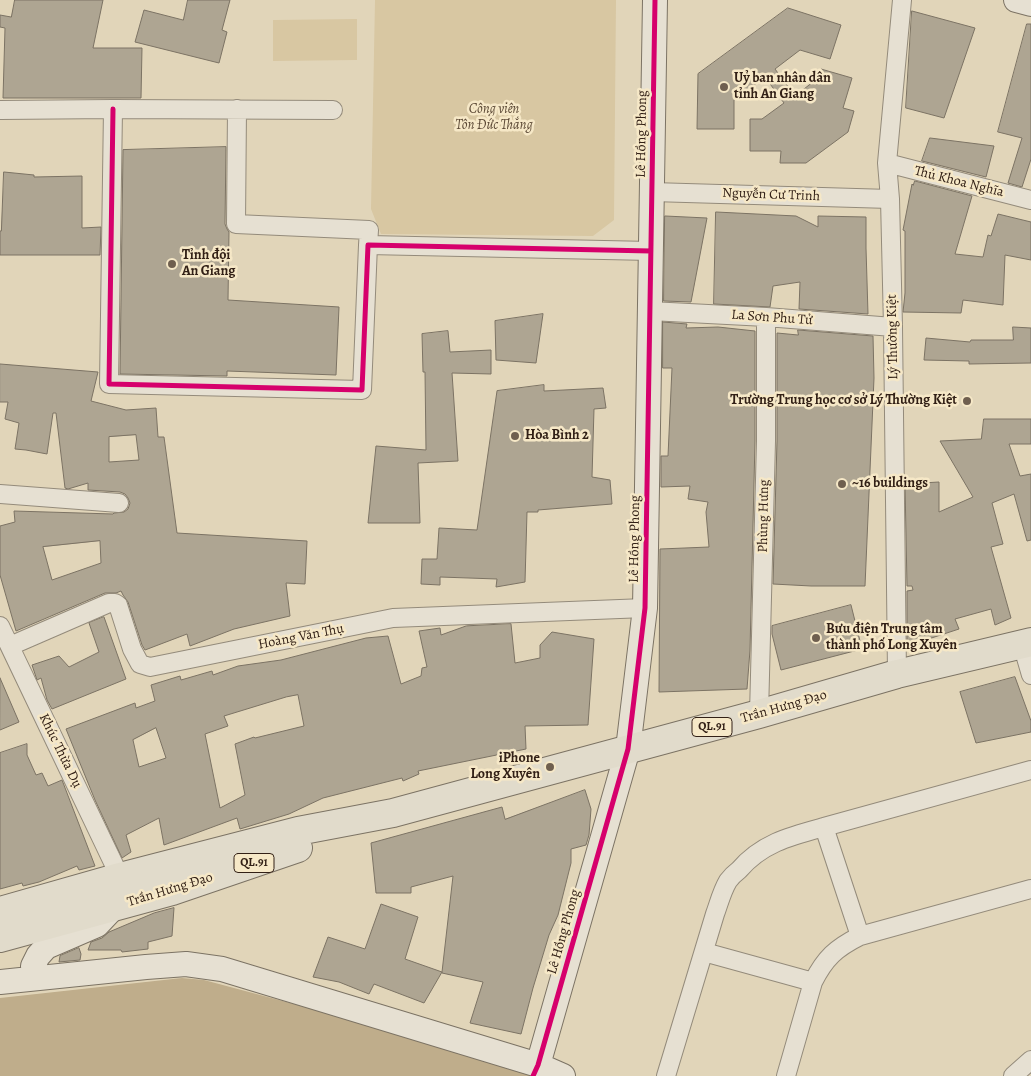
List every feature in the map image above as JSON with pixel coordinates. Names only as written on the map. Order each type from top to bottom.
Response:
[{"type":"highway","name":"Trần Hưng Đạo","points":[[0,911],[120,877],[298,832],[393,813],[759,714],[897,674],[1027,643]]},
{"type":"highway","name":"Trần Hưng Đạo","points":[[0,938],[172,891],[296,849],[393,813]]},
{"type":"street","name":"Lê Hồng Phong","points":[[536,1070],[628,749],[645,608],[655,0]]},
{"type":"street","name":"Lý Thường Kiệt","points":[[897,674],[893,327],[890,199],[887,164],[902,0]]},
{"type":"street","points":[[1016,0],[1031,4]]},
{"type":"street","points":[[113,109],[109,384],[362,390],[369,230],[236,224],[237,109]]},
{"type":"street","points":[[0,110],[333,110]]},
{"type":"street","name":"Thủ Khoa Nghĩa","points":[[887,164],[1031,200]]},
{"type":"street","name":"Nguyễn Cư Trinh","points":[[652,192],[890,199]]},
{"type":"street","points":[[368,244],[651,250]]},
{"type":"street","name":"La Sơn Phu Tử","points":[[650,311],[893,327]]},
{"type":"street","name":"Phùng Hưng","points":[[759,714],[766,441],[766,318]]},
{"type":"street","points":[[0,494],[119,503]]},
{"type":"street","name":"Hoàng Văn Thụ","points":[[10,646],[110,603],[118,606],[132,649],[140,664],[150,667],[393,618],[645,608]]},
{"type":"street","name":"Khúc Thừa Dụ","points":[[0,626],[120,877]]},
{"type":"street","points":[[1027,643],[1031,675]]},
{"type":"street","points":[[666,1076],[722,894],[729,881],[756,852],[791,836],[1031,770]]},
{"type":"street","points":[[824,827],[860,936]]},
{"type":"street","points":[[786,1076],[813,982],[820,967],[834,952],[860,936],[1031,889]]},
{"type":"street","points":[[34,978],[33,966],[38,956],[46,947],[97,925],[113,908]]},
{"type":"street","points":[[704,952],[813,982]]},
{"type":"street","points":[[0,982],[186,964],[222,970],[536,1070],[563,1076]]},
{"type":"street","points":[[1013,1076],[1031,1060]]},
{"type":"green space","name":"Công viên Tôn Đức Thắng","points":[[375,0],[616,0],[614,220],[593,236],[381,234],[371,209]]},
{"type":"green space","points":[[357,19],[357,60],[273,61],[273,20]]},
{"type":"shaded area","points":[[182,978],[204,980],[515,1063],[540,1076],[0,1076],[0,998]]},
{"type":"building","points":[[15,0],[103,0],[93,48],[142,48],[141,98],[3,98],[5,28],[0,27],[0,15],[11,17]]},
{"type":"building","points":[[188,0],[230,0],[222,30],[227,32],[219,63],[135,42],[144,10],[183,20]]},
{"type":"building","name":"Uỷ ban nhân dân tỉnh An Giang","points":[[788,8],[841,25],[830,59],[800,50],[775,69],[795,96],[818,78],[821,69],[852,78],[843,108],[854,111],[848,132],[806,163],[780,163],[781,151],[750,151],[750,119],[762,119],[784,103],[765,77],[734,100],[734,129],[697,129],[698,74]]},
{"type":"building","points":[[912,11],[975,28],[944,118],[906,108]]},
{"type":"building","points":[[1027,24],[1031,24],[1031,159],[1022,187],[1008,183],[1022,138],[998,132]]},
{"type":"building","points":[[930,138],[994,146],[986,177],[922,161]]},
{"type":"building","name":"Tỉnh đội An Giang","points":[[226,147],[225,224],[229,232],[228,300],[339,307],[336,375],[227,371],[227,376],[120,374],[123,150]]},
{"type":"building","points":[[4,172],[34,175],[34,177],[82,176],[82,228],[101,227],[100,255],[0,255]]},
{"type":"building","points":[[915,181],[972,196],[955,254],[983,257],[988,235],[991,236],[998,214],[1031,222],[1031,260],[1005,255],[1003,305],[963,300],[961,313],[903,312],[905,293],[905,231],[903,230],[912,184]]},
{"type":"building","points":[[716,212],[796,216],[818,227],[818,216],[866,217],[868,314],[799,309],[800,282],[773,286],[770,307],[714,304]]},
{"type":"building","points":[[665,216],[707,218],[691,302],[664,301]]},
{"type":"building","points":[[543,314],[536,363],[496,360],[495,321]]},
{"type":"building","points":[[663,322],[687,324],[686,328],[718,327],[755,331],[755,441],[750,650],[747,689],[659,692],[660,549],[709,547],[706,512],[708,502],[688,499],[690,486],[661,487],[661,456],[668,456],[672,368],[663,368]]},
{"type":"building","points":[[1013,327],[1031,328],[1031,363],[969,364],[969,361],[924,360],[926,338],[970,342],[971,340],[1013,340]]},
{"type":"building","points":[[798,330],[873,336],[874,378],[865,586],[773,584],[777,441],[777,333],[798,335]]},
{"type":"building","points":[[448,331],[450,352],[491,350],[491,374],[452,373],[458,461],[418,463],[420,523],[368,523],[376,446],[426,450],[425,372],[423,372],[422,334]]},
{"type":"building","points":[[0,364],[98,372],[91,401],[126,410],[156,408],[158,437],[164,437],[177,533],[307,541],[305,584],[286,583],[290,616],[234,629],[190,646],[187,634],[145,650],[128,602],[121,591],[105,593],[16,631],[0,575],[0,526],[15,522],[14,511],[113,514],[124,512],[128,509],[130,503],[125,494],[120,492],[88,490],[88,483],[68,489],[65,488],[56,413],[53,413],[47,454],[15,449],[19,423],[5,419],[8,402],[0,402]],"holes":[[[136,435],[139,460],[109,462],[109,437]],[[100,541],[101,563],[52,580],[43,547]]]},
{"type":"building","points":[[544,385],[544,391],[603,388],[606,408],[594,409],[592,477],[610,480],[612,504],[527,512],[525,582],[496,587],[497,579],[440,577],[440,585],[421,584],[422,559],[437,559],[439,528],[477,530],[497,391]]},
{"type":"building","points":[[984,419],[1031,419],[1031,444],[1009,444],[1020,476],[1031,474],[1031,540],[1027,541],[1014,494],[992,503],[1003,544],[991,547],[1011,618],[995,625],[991,609],[955,619],[959,629],[907,646],[907,591],[913,590],[912,586],[907,586],[905,484],[939,482],[939,512],[973,497],[940,441],[981,439]]},
{"type":"building","name":"Bưu điện Trung tâm thành phố Long Xuyên","points":[[851,605],[862,649],[781,670],[772,634],[772,626]]},
{"type":"building","points":[[104,617],[126,679],[52,709],[47,700],[41,678],[37,680],[32,665],[59,656],[69,667],[99,652],[89,623]]},
{"type":"building","points":[[511,624],[515,663],[540,658],[540,645],[552,632],[594,639],[588,725],[525,726],[526,749],[418,771],[419,774],[403,781],[402,778],[323,798],[289,814],[240,829],[237,818],[164,845],[159,818],[126,835],[131,852],[122,858],[95,800],[66,729],[135,703],[136,708],[155,701],[151,685],[180,676],[181,680],[212,671],[213,675],[238,666],[281,660],[366,638],[388,636],[401,684],[421,676],[422,668],[427,667],[419,631],[440,628],[441,635],[466,626]],"holes":[[[298,695],[304,726],[254,737],[235,744],[245,795],[220,808],[205,734],[228,726],[224,716]],[[156,728],[166,758],[139,767],[133,740]]]},
{"type":"building","points":[[1015,677],[1031,721],[1031,732],[976,743],[960,692]]},
{"type":"building","points":[[0,678],[19,722],[0,730]]},
{"type":"building","points":[[27,744],[27,755],[36,775],[42,773],[48,786],[62,780],[95,866],[79,870],[77,866],[39,882],[23,886],[22,883],[0,889],[0,753]]},
{"type":"building","points":[[585,790],[591,809],[589,835],[586,845],[571,849],[571,863],[558,915],[549,935],[521,1034],[470,1023],[483,982],[442,973],[453,876],[411,887],[411,893],[376,893],[371,843],[502,807],[505,819]]},
{"type":"building","points":[[381,904],[418,917],[405,959],[442,972],[424,1003],[374,984],[369,994],[339,982],[313,977],[328,937],[365,949]]},
{"type":"building","points":[[174,908],[172,936],[148,942],[148,949],[122,952],[121,950],[88,950],[91,942],[102,938],[109,932],[154,913]]},
{"type":"building","points":[[79,948],[80,960],[59,962],[60,956]]},
{"type":"cycle path","points":[[533,1076],[538,1065],[628,749],[645,608],[655,0]]},
{"type":"cycle path","points":[[113,109],[109,384],[362,390],[368,245],[651,251]]},
{"type":"place","name":"Uỷ ban nhân dân tỉnh An Giang","points":[[724,87]]},
{"type":"place","name":"Tỉnh đội An Giang","points":[[172,264]]},
{"type":"place","name":"Trường Trung học cơ sở Lý Thường Kiệt","points":[[967,401]]},
{"type":"place","name":"Hòa Bình 2","points":[[515,436]]},
{"type":"place","name":"~16 buildings","points":[[842,484]]},
{"type":"place","name":"Bưu điện Trung tâm thành phố Long Xuyên","points":[[816,638]]},
{"type":"place","name":"iPhone Long Xuyên","points":[[550,767]]}]
